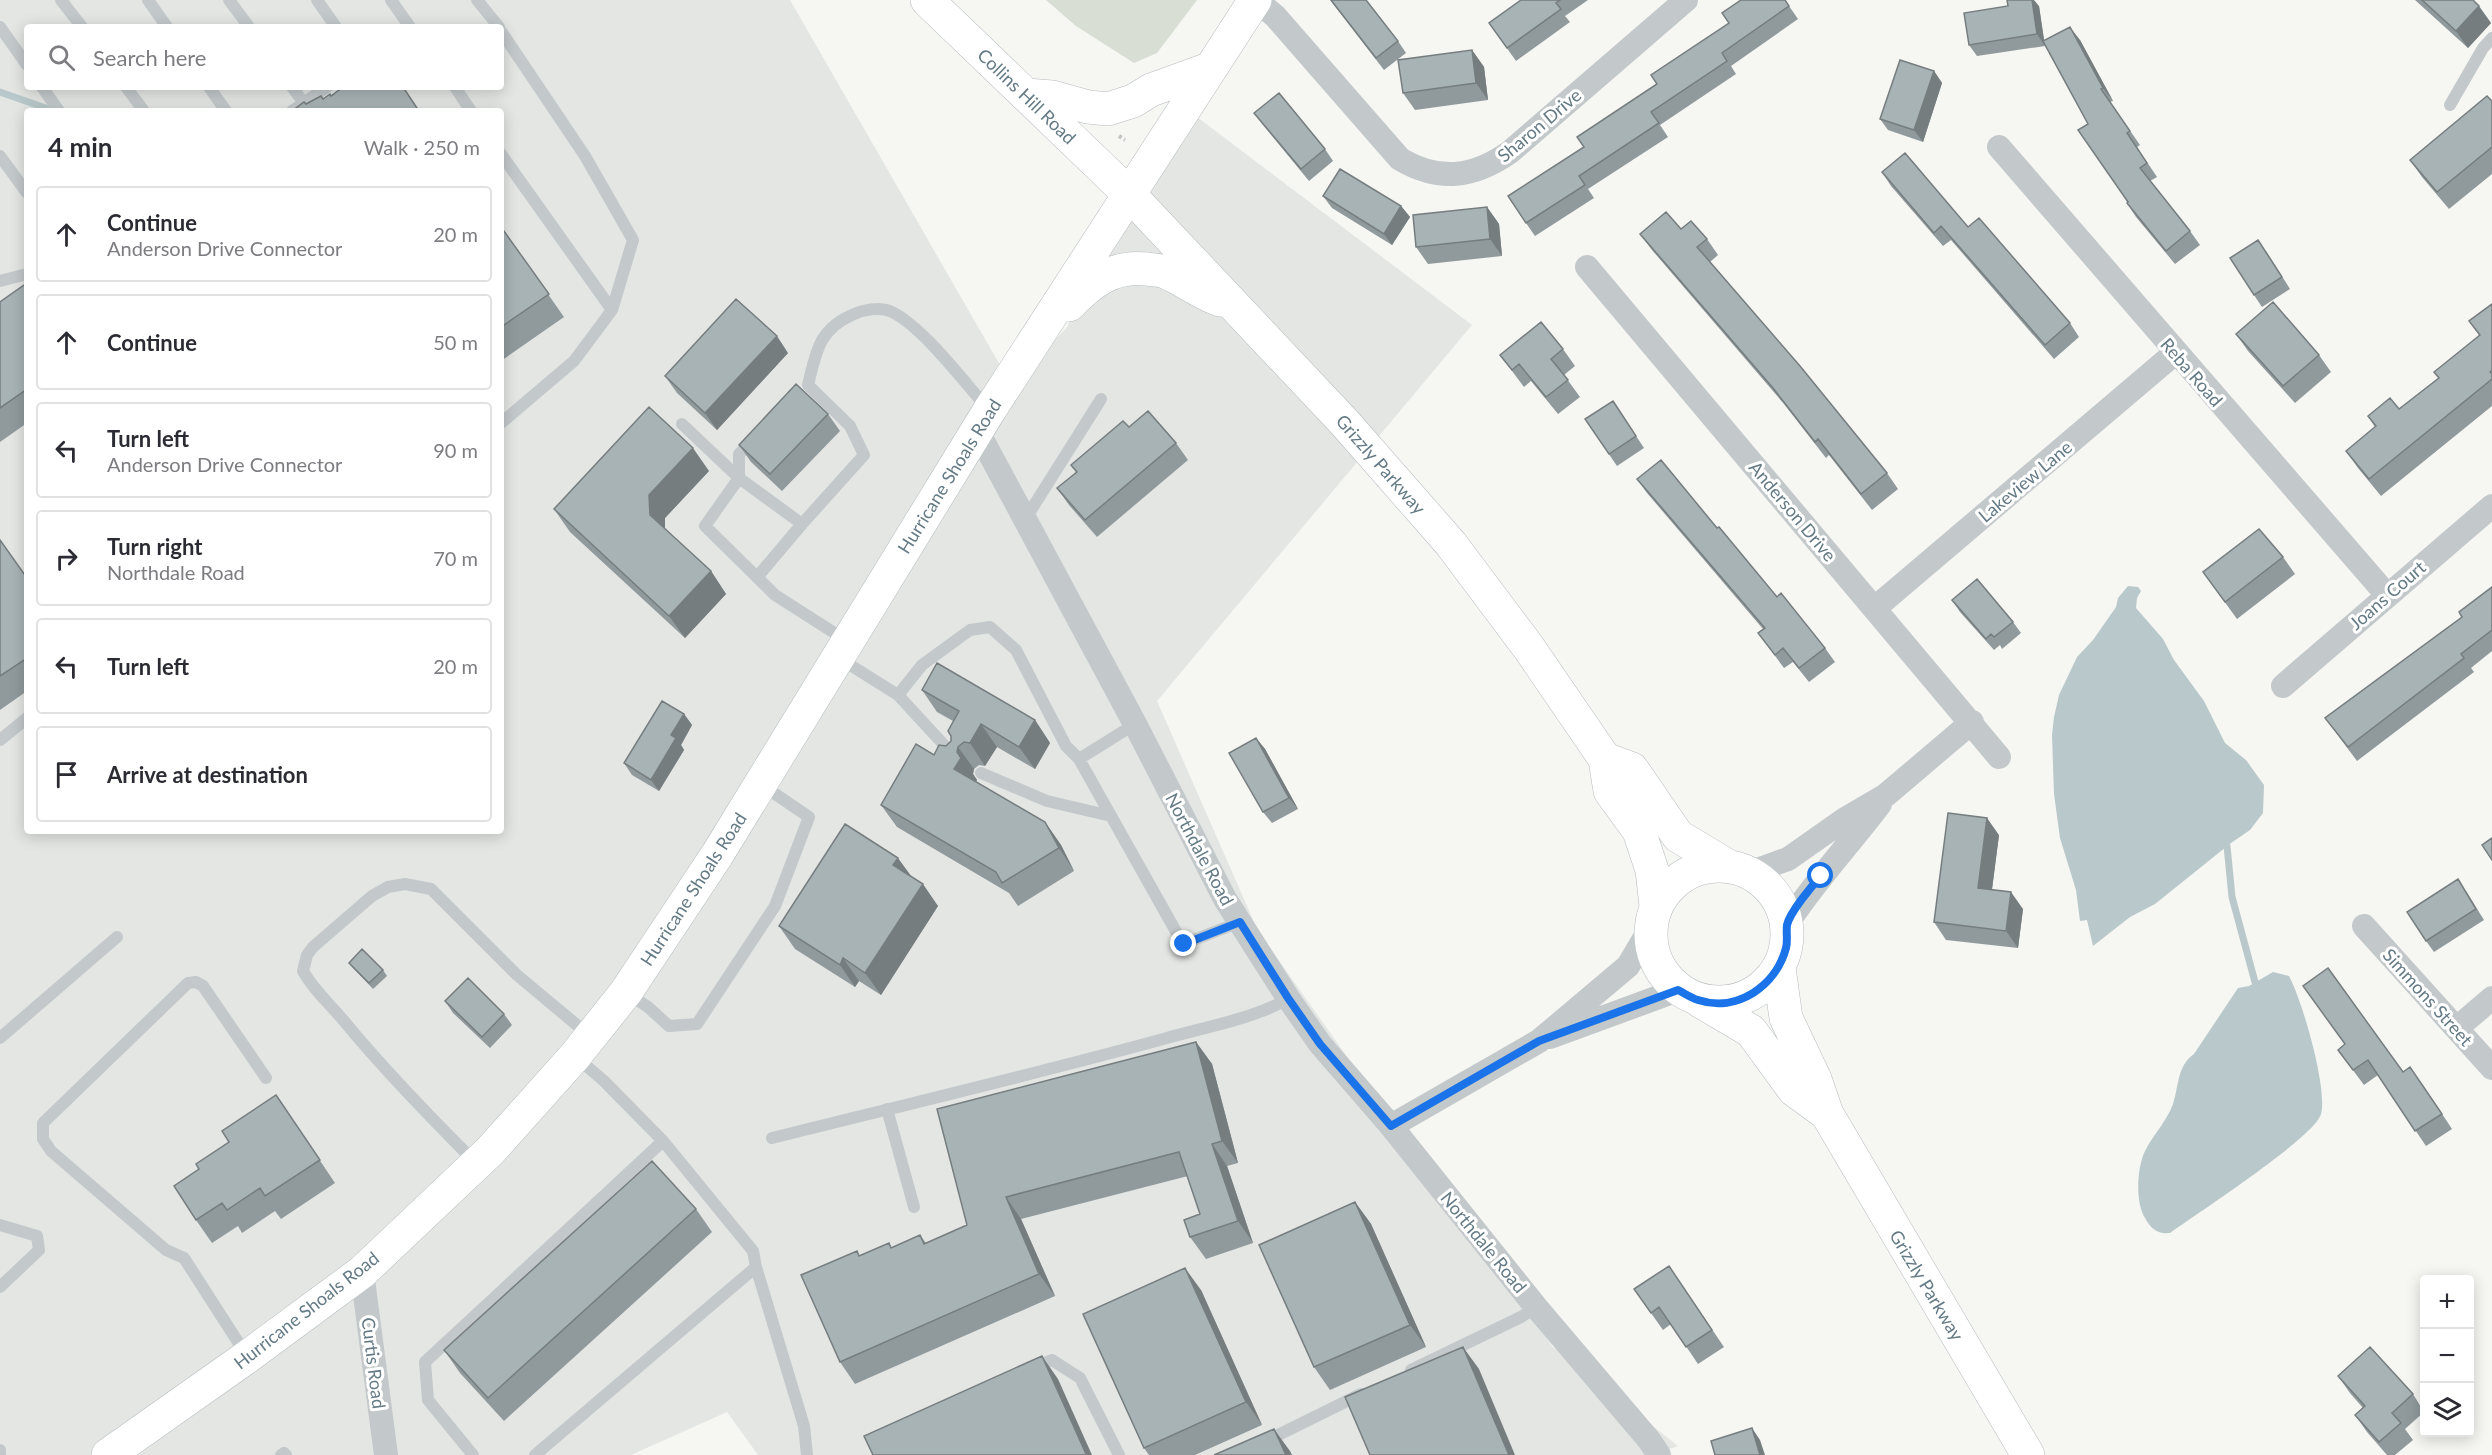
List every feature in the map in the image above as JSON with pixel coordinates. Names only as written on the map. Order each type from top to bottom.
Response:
[{"type":"street","name":"Collins Hill Road","points":[[927,0],[1128,193]]},
{"type":"street","name":"Sharon Drive","points":[[1255,0],[1275,16],[1400,159],[1418,170],[1442,176],[1470,172],[1495,163],[1686,0]]},
{"type":"street","name":"Hurricane Shoals Road","points":[[108,1455],[362,1272],[476,1164],[582,1046],[626,992],[717,855],[983,420],[1255,0]]},
{"type":"street","points":[[1026,95],[1052,97],[1088,107],[1108,109],[1133,101],[1151,90],[1209,69]]},
{"type":"street","name":"Reba Road","points":[[1999,147],[2386,595]]},
{"type":"street","name":"Grizzly Parkway","points":[[1128,193],[1345,423],[1450,544],[1529,648],[1605,759],[1610,791],[1639,831],[1652,870],[1653,917]]},
{"type":"street","name":"Anderson Drive","points":[[1587,267],[2000,757]]},
{"type":"street","points":[[1047,321],[1064,311],[1086,288],[1104,275],[1133,268],[1164,271],[1203,294],[1236,305]]},
{"type":"street","name":"Lakeview Lane","points":[[1875,608],[2175,353]]},
{"type":"street","name":"Northdale Road","points":[[983,420],[1026,518],[1225,899],[1288,998],[1320,1044],[1391,1126],[1536,1307],[1649,1440],[1659,1455]]},
{"type":"street","name":"Joans Court","points":[[2283,686],[2492,506]]},
{"type":"street","points":[[1391,1126],[1539,1041],[1628,966],[1668,888],[1685,874],[1706,867],[1739,869],[1788,859],[1845,819],[1886,795],[1972,722]]},
{"type":"street","points":[[1605,759],[1632,769],[1678,836],[1767,885],[1780,903],[1787,924],[1787,946],[1779,968],[1765,986],[1745,999],[1722,1003],[1688,995],[1662,973],[1652,952],[1653,917]]},
{"type":"street","points":[[1787,924],[1809,890],[1856,836],[1886,795]]},
{"type":"street","name":"Simmons Street","points":[[2364,926],[2492,1068]]},
{"type":"street","name":"Grizzly Parkway","points":[[1779,968],[1786,1018],[1815,1079],[1827,1114],[2028,1455]]},
{"type":"street","points":[[1539,1041],[1688,995]]},
{"type":"street","name":"Grizzly Parkway","points":[[1688,995],[1751,1031],[1794,1090],[1827,1114]]},
{"type":"street","points":[[2457,1028],[2492,998]]},
{"type":"street","name":"Curtis Road","points":[[362,1272],[386,1455]]},
{"type":"lane","points":[[61,0],[80,24]]},
{"type":"lane","points":[[148,0],[165,24]]},
{"type":"lane","points":[[229,0],[247,24]]},
{"type":"lane","points":[[317,0],[334,24]]},
{"type":"lane","points":[[391,0],[408,24]]},
{"type":"lane","points":[[477,0],[496,24]]},
{"type":"lane","points":[[0,27],[24,61]]},
{"type":"lane","points":[[504,35],[585,156],[633,240],[612,310],[574,361],[504,420]]},
{"type":"lane","points":[[2450,105],[2483,48],[2492,38]]},
{"type":"lane","points":[[44,90],[57,108]]},
{"type":"lane","points":[[128,90],[142,108]]},
{"type":"lane","points":[[211,90],[224,108]]},
{"type":"lane","points":[[294,90],[304,103]]},
{"type":"lane","points":[[296,108],[323,90]]},
{"type":"lane","points":[[456,90],[469,108]]},
{"type":"lane","points":[[0,156],[24,189]]},
{"type":"lane","points":[[504,158],[612,310]]},
{"type":"lane","points":[[2,278],[24,274]]},
{"type":"lane","points":[[758,576],[864,455],[850,426],[804,389],[825,332],[843,319],[862,310],[890,310],[914,325],[983,420]]},
{"type":"lane","points":[[1026,518],[1101,399]]},
{"type":"lane","points":[[682,424],[739,478],[802,524]]},
{"type":"lane","points":[[762,431],[739,454],[739,478],[705,526],[775,595],[898,695],[959,761]]},
{"type":"lane","points":[[898,695],[922,664],[970,630],[990,627],[1016,650],[1066,747],[1079,759],[1184,944],[1240,922]]},
{"type":"lane","points":[[0,741],[24,721]]},
{"type":"lane","points":[[1079,759],[1135,724]]},
{"type":"lane","points":[[981,772],[1047,801],[1111,816]]},
{"type":"lane","points":[[626,992],[648,1006],[669,1026],[697,1024],[775,906],[809,817],[761,784]]},
{"type":"lane","points":[[476,1164],[391,1078],[312,987],[303,971],[307,956],[314,947],[372,896],[388,887],[405,884],[431,889],[517,975],[582,1046],[604,1081],[663,1141],[753,1251],[804,1426],[807,1455]]},
{"type":"lane","points":[[0,1038],[117,937]]},
{"type":"lane","points":[[247,1357],[184,1258],[166,1250],[51,1151],[43,1139],[43,1123],[188,983],[204,986],[266,1078]]},
{"type":"lane","points":[[772,1138],[1233,1020],[1280,1004],[1288,998]]},
{"type":"lane","points":[[887,1109],[914,1207]]},
{"type":"lane","points":[[473,1455],[428,1400],[425,1362],[663,1141]]},
{"type":"lane","points":[[0,1226],[37,1236],[39,1250],[0,1287]]},
{"type":"lane","points":[[535,1455],[756,1267]]},
{"type":"lane","points":[[1396,1377],[1521,1317],[1536,1307]]},
{"type":"lane","points":[[1021,1373],[1052,1360],[1080,1378],[1119,1455]]},
{"type":"lane","points":[[1253,1447],[1376,1387]]},
{"type":"lane","points":[[0,1450],[0,1455]]},
{"type":"path","points":[[1119,136],[1125,140]]},
{"type":"shaded area","points":[[0,0],[790,0],[1012,386],[1067,327],[1176,101],[1472,325],[1157,701],[1258,931],[1553,1347],[1678,1446],[1653,1455],[758,1455],[727,1412],[631,1455],[0,1455]]},
{"type":"shaded area","points":[[1046,0],[1197,0],[1157,53],[1134,63],[1076,26]]},
{"type":"shaded area","points":[[2128,586],[2138,587],[2141,591],[2137,598],[2136,608],[2163,639],[2174,660],[2204,701],[2225,743],[2246,760],[2264,785],[2263,813],[2250,830],[2155,904],[2130,917],[2093,946],[2087,920],[2080,921],[2076,890],[2060,838],[2054,794],[2052,735],[2059,695],[2077,657],[2093,640],[2116,607],[2118,598]]},
{"type":"shaded area","points":[[2273,972],[2289,976],[2300,1004],[2321,1085],[2321,1114],[2299,1140],[2253,1175],[2170,1233],[2158,1232],[2147,1222],[2138,1194],[2139,1175],[2145,1151],[2170,1110],[2184,1064],[2194,1054],[2238,988],[2249,986]]},
{"type":"building","points":[[1331,0],[1366,0],[1398,41],[1376,58]]},
{"type":"building","points":[[1521,0],[1560,0],[1556,3],[1561,9],[1507,48],[1489,23]]},
{"type":"building","points":[[1741,0],[1785,0],[1789,6],[1722,53],[1727,61],[1651,112],[1659,123],[1579,176],[1585,185],[1526,223],[1508,196],[1584,147],[1577,137],[1657,84],[1651,75],[1729,23],[1722,13]]},
{"type":"building","points":[[2007,0],[2032,0],[2037,34],[1969,45],[1964,13],[2008,6]]},
{"type":"building","points":[[2422,0],[2473,0],[2479,6],[2456,31]]},
{"type":"building","points":[[2070,27],[2103,88],[2101,89],[2130,131],[2127,133],[2147,163],[2140,168],[2190,231],[2166,251],[2127,203],[2078,130],[2088,124],[2043,41]]},
{"type":"building","points":[[1472,50],[1476,83],[1403,93],[1398,60]]},
{"type":"building","points":[[1900,60],[1934,71],[1914,130],[1880,119]]},
{"type":"building","points":[[339,90],[405,90],[417,108],[296,108],[304,102],[306,104],[321,96],[323,99],[330,94],[331,96]]},
{"type":"building","points":[[1279,93],[1325,149],[1301,169],[1254,113]]},
{"type":"building","points":[[2487,96],[2492,101],[2492,147],[2437,192],[2410,160]]},
{"type":"building","points":[[1905,153],[1968,227],[1979,218],[2070,323],[2045,345],[1941,226],[1934,233],[1882,172]]},
{"type":"building","points":[[1340,169],[1401,206],[1384,234],[1323,196]]},
{"type":"building","points":[[1487,207],[1490,239],[1416,247],[1413,215]]},
{"type":"building","points":[[1666,212],[1681,229],[1691,221],[1707,239],[1697,247],[1800,366],[1887,473],[1861,494],[1818,439],[1815,442],[1773,388],[1640,234]]},
{"type":"building","points":[[504,231],[549,294],[504,325]]},
{"type":"building","points":[[2258,240],[2282,277],[2254,295],[2230,258]]},
{"type":"building","points":[[24,285],[24,391],[0,408],[0,302]]},
{"type":"building","points":[[736,299],[777,336],[705,413],[665,376]]},
{"type":"building","points":[[2273,302],[2319,355],[2283,386],[2236,334]]},
{"type":"building","points":[[2492,304],[2492,370],[2490,372],[2492,379],[2369,479],[2346,451],[2376,426],[2368,416],[2390,398],[2399,409],[2439,378],[2434,372],[2480,335],[2469,321]]},
{"type":"building","points":[[1541,322],[1563,349],[1551,359],[1568,380],[1546,397],[1519,364],[1512,370],[1500,355]]},
{"type":"building","points":[[796,384],[828,414],[770,474],[739,445]]},
{"type":"building","points":[[1613,401],[1636,436],[1609,454],[1585,419]]},
{"type":"building","points":[[649,407],[693,448],[649,495],[650,515],[711,571],[669,616],[554,509]]},
{"type":"building","points":[[1148,411],[1176,443],[1085,520],[1057,488],[1077,472],[1071,465],[1123,421],[1129,427]]},
{"type":"building","points":[[1661,460],[1777,597],[1781,593],[1825,648],[1799,668],[1783,648],[1775,655],[1758,633],[1765,628],[1637,479]]},
{"type":"building","points":[[2259,529],[2283,557],[2225,602],[2203,572]]},
{"type":"building","points":[[0,540],[24,574],[24,660],[0,676]]},
{"type":"building","points":[[1977,579],[2013,622],[1994,637],[1991,634],[1986,639],[1952,600]]},
{"type":"building","points":[[2492,587],[2492,630],[2461,654],[2464,658],[2348,747],[2325,718],[2462,617],[2459,612]]},
{"type":"building","points":[[937,663],[1035,720],[1019,747],[981,724],[970,743],[964,742],[958,747],[957,752],[961,758],[954,769],[1045,822],[1059,848],[1002,883],[996,872],[881,805],[916,744],[934,755],[939,745],[946,746],[951,741],[948,731],[959,711],[922,690]]},
{"type":"building","points":[[662,701],[684,714],[671,735],[676,738],[651,780],[624,763]]},
{"type":"building","points":[[1256,738],[1289,798],[1263,812],[1229,753]]},
{"type":"building","points":[[1948,813],[1987,818],[1978,888],[2011,892],[2006,931],[1934,922]]},
{"type":"building","points":[[845,824],[898,858],[893,865],[923,884],[865,973],[843,958],[840,965],[779,926]]},
{"type":"building","points":[[2492,838],[2492,860],[2482,845]]},
{"type":"building","points":[[2458,879],[2476,909],[2426,941],[2407,912]]},
{"type":"building","points":[[362,949],[383,970],[369,983],[349,963]]},
{"type":"building","points":[[2328,968],[2403,1072],[2410,1067],[2442,1114],[2415,1131],[2368,1060],[2353,1070],[2338,1050],[2345,1044],[2303,986]]},
{"type":"building","points":[[468,978],[504,1014],[482,1037],[445,1001]]},
{"type":"building","points":[[1196,1042],[1222,1141],[1212,1144],[1238,1221],[1190,1237],[1184,1220],[1200,1214],[1179,1152],[1006,1197],[1039,1274],[840,1362],[801,1275],[857,1251],[859,1256],[889,1243],[891,1248],[920,1235],[924,1244],[967,1225],[937,1109]]},
{"type":"building","points":[[276,1095],[320,1160],[265,1196],[260,1188],[227,1210],[222,1203],[196,1220],[174,1186],[199,1169],[196,1164],[229,1142],[222,1131]]},
{"type":"building","points":[[652,1161],[696,1209],[488,1398],[444,1350]]},
{"type":"building","points":[[1355,1202],[1410,1325],[1314,1367],[1259,1245]]},
{"type":"building","points":[[1669,1266],[1712,1330],[1686,1347],[1659,1307],[1651,1313],[1634,1289]]},
{"type":"building","points":[[1185,1268],[1246,1402],[1144,1448],[1083,1314]]},
{"type":"building","points":[[1463,1347],[1509,1455],[1370,1455],[1345,1397]]},
{"type":"building","points":[[2370,1347],[2413,1394],[2392,1413],[2401,1423],[2379,1442],[2355,1415],[2365,1406],[2338,1376]]},
{"type":"building","points":[[1042,1356],[1086,1454],[873,1455],[864,1436]]},
{"type":"building","points":[[1752,1428],[1760,1455],[1715,1455],[1711,1441]]},
{"type":"building","points":[[1274,1429],[1286,1455],[1214,1455]]},
{"type":"waterway","points":[[0,92],[45,108]]},
{"type":"waterway","points":[[2227,846],[2232,897],[2255,982]]},
{"type":"route","points":[[1184,944],[1240,922],[1320,1044],[1391,1126],[1539,1041],[1581,1027],[1639,1003],[1678,990],[1699,1000],[1722,1003],[1745,999],[1765,986],[1779,968],[1787,946],[1787,924],[1821,876]]}]
